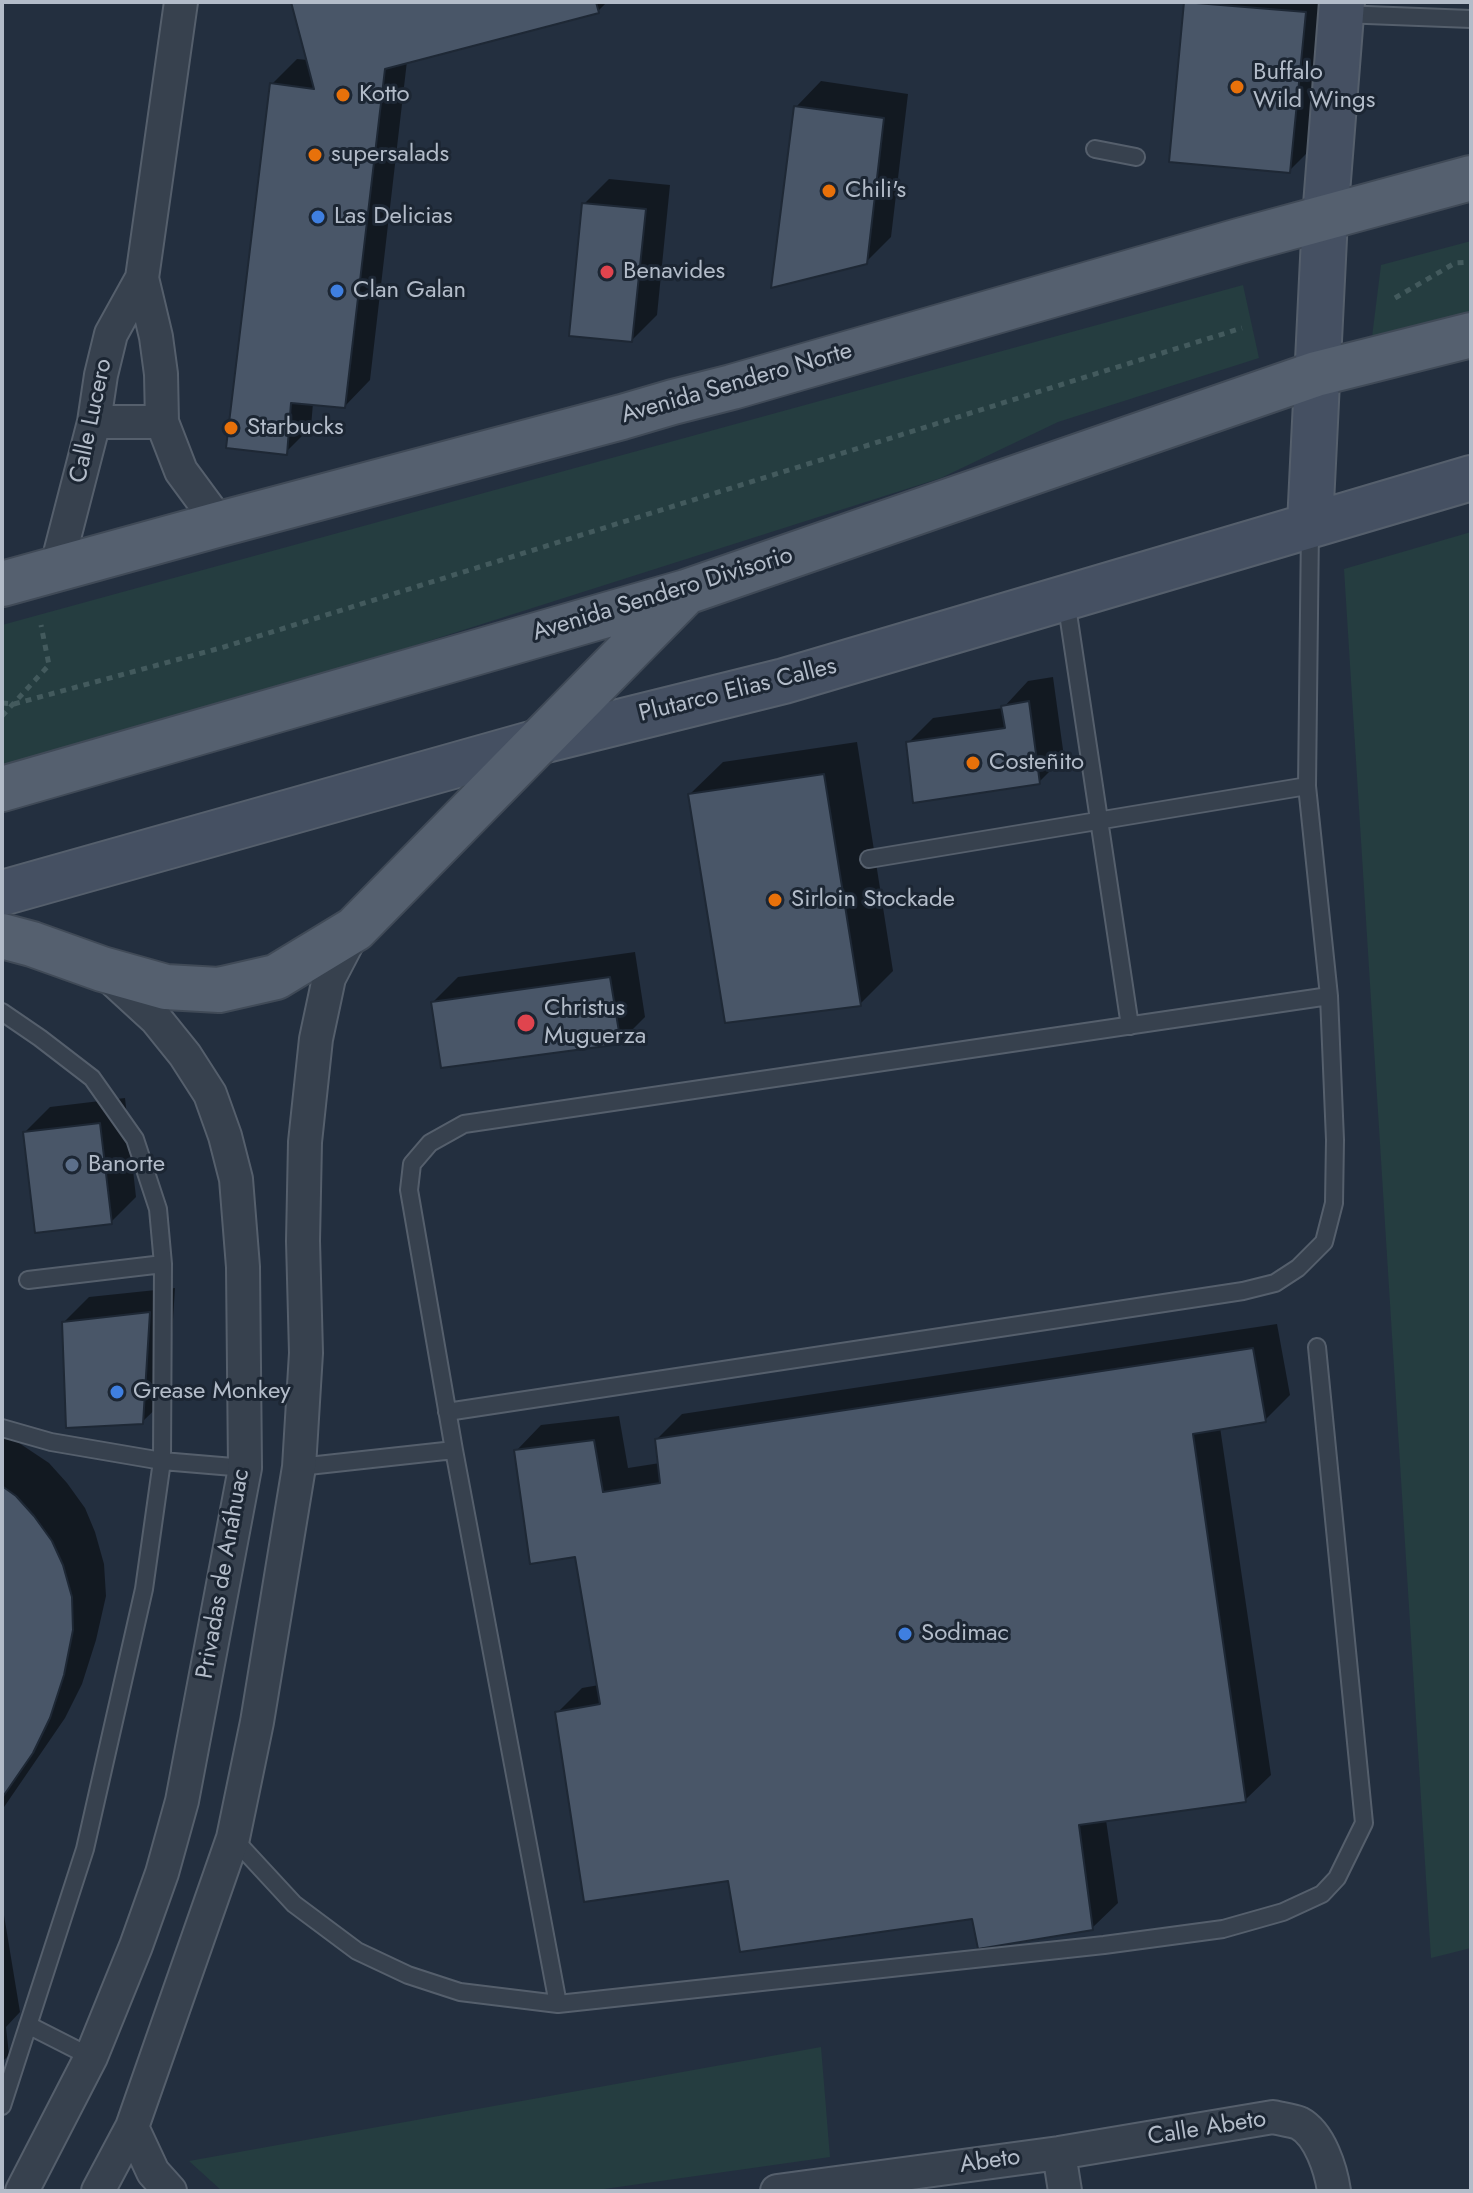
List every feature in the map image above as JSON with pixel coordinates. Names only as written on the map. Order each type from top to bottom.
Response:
[{"type":"main road","name":"Avenida Sendero Norte","points":[[2,584],[732,387],[1471,178]]},
{"type":"main road","points":[[1316,374],[1471,335]]},
{"type":"main road","name":"Avenida Sendero Divisorio","points":[[2,789],[686,592],[1316,374]]},
{"type":"main road","points":[[2,936],[166,987],[219,990],[276,977],[355,929],[686,592]]},
{"type":"street","name":"Calle Lucero","points":[[181,2],[142,278],[158,350],[162,422],[181,471],[220,524]]},
{"type":"street","points":[[1310,524],[1325,218],[1341,8]]},
{"type":"street","name":"Calle Lucero","points":[[56,569],[94,422],[111,334],[142,278]]},
{"type":"street","points":[[94,422],[162,422]]},
{"type":"street","name":"Plutarco Elias Calles","points":[[2,893],[538,742],[784,681],[1471,478]]},
{"type":"street","points":[[98,2191],[132,2127],[233,1838],[257,1722],[299,1467],[306,1353],[303,1241],[305,1142],[316,1039],[329,978],[355,929]]},
{"type":"street","name":"Privadas de Anáhuac","points":[[22,2191],[91,2057],[162,1873],[182,1801],[245,1468],[243,1267],[236,1179],[225,1136],[210,1094],[185,1055],[156,1019],[102,969]]},
{"type":"street","points":[[245,1468],[299,1467]]},
{"type":"street","name":"Calle Abeto","points":[[1059,2153],[1273,2117],[1299,2124],[1309,2131],[1321,2149],[1332,2180]]},
{"type":"street","points":[[132,2127],[153,2172],[170,2191]]},
{"type":"street","points":[[1059,2153],[1065,2191]]},
{"type":"street","name":"Abeto","points":[[777,2191],[1059,2153]]},
{"type":"lane","points":[[1341,8],[1471,19]]},
{"type":"lane","points":[[1095,149],[1136,157]]},
{"type":"lane","points":[[447,1412],[1243,1291],[1275,1283],[1298,1268],[1324,1242],[1334,1203],[1335,1140],[1329,996],[1307,786],[1310,524]]},
{"type":"lane","points":[[1066,598],[1130,1026]]},
{"type":"lane","points":[[869,859],[1307,786]]},
{"type":"lane","points":[[558,2004],[447,1412],[409,1190],[412,1164],[430,1143],[464,1124],[1329,996]]},
{"type":"lane","points":[[2,1012],[92,1078],[135,1139],[158,1209],[163,1264],[162,1461],[144,1589],[85,1849],[2,2106]]},
{"type":"lane","points":[[28,1280],[163,1264]]},
{"type":"lane","points":[[233,1838],[294,1904],[357,1951],[408,1975],[460,1992],[558,2004],[1104,1945],[1223,1929],[1283,1912],[1322,1894],[1337,1878],[1364,1823],[1317,1347]]},
{"type":"lane","points":[[2,1428],[51,1442],[162,1461],[245,1468]]},
{"type":"lane","points":[[299,1467],[454,1450]]},
{"type":"lane","points":[[28,2025],[91,2057]]},
{"type":"path","points":[[1395,298],[1455,263],[1471,262]]},
{"type":"path","points":[[2,703],[14,704],[239,642],[1242,328]]},
{"type":"path","points":[[2,716],[49,665],[41,625]]},
{"type":"green space","points":[[1471,241],[1471,320],[1371,345],[1381,265]]},
{"type":"green space","points":[[1243,285],[1259,358],[1058,422],[941,478],[234,703],[2,770],[2,625]]},
{"type":"green space","points":[[1471,532],[1471,1948],[1431,1958],[1344,569]]},
{"type":"green space","points":[[821,2047],[830,2157],[590,2191],[222,2191],[189,2161]]},
{"type":"building","points":[[291,2],[596,2],[599,13],[385,69],[345,408],[291,403],[287,455],[226,448],[270,83],[314,89]]},
{"type":"building","name":"Buffalo Wild Wings","points":[[1184,2],[1306,12],[1290,173],[1169,162]]},
{"type":"building","name":"Chili's","points":[[794,106],[884,118],[867,264],[771,288]]},
{"type":"building","name":"Benavides","points":[[582,203],[646,209],[632,342],[569,336]]},
{"type":"building","name":"Costeñito","points":[[1029,701],[1040,784],[913,803],[906,742],[1005,728],[1001,706]]},
{"type":"building","name":"Sirloin Stockade","points":[[824,774],[861,1006],[725,1023],[688,794]]},
{"type":"building","name":"Christus Muguerza","points":[[610,977],[621,1044],[441,1068],[431,1002]]},
{"type":"building","points":[[100,1123],[112,1224],[35,1233],[23,1132]]},
{"type":"building","points":[[150,1312],[143,1424],[66,1428],[62,1322]]},
{"type":"building","name":"Sodimac","points":[[1253,1348],[1266,1422],[1193,1434],[1246,1802],[1079,1825],[1093,1930],[978,1949],[972,1919],[740,1952],[728,1881],[584,1902],[555,1712],[600,1704],[575,1557],[530,1564],[514,1450],[594,1440],[603,1492],[660,1483],[655,1439]]},
{"type":"building","points":[[2,1486],[16,1496],[52,1541],[72,1597],[73,1630],[64,1675],[50,1718],[33,1753],[2,1798]]},
{"type":"place","name":"Buffalo Wild Wings","points":[[1237,87]]},
{"type":"place","name":"Kotto","points":[[343,95]]},
{"type":"place","name":"supersalads","points":[[315,155]]},
{"type":"place","name":"Chili's","points":[[829,191]]},
{"type":"place","name":"Las Delicias","points":[[318,217]]},
{"type":"place","name":"Benavides","points":[[607,272]]},
{"type":"place","name":"Clan Galan","points":[[337,291]]},
{"type":"place","name":"Starbucks","points":[[231,428]]},
{"type":"place","name":"Costeñito","points":[[973,763]]},
{"type":"place","name":"Sirloin Stockade","points":[[775,900]]},
{"type":"place","name":"Christus Muguerza","points":[[526,1023]]},
{"type":"place","name":"Banorte","points":[[72,1165]]},
{"type":"place","name":"Grease Monkey","points":[[117,1392]]},
{"type":"place","name":"Sodimac","points":[[905,1634]]}]
